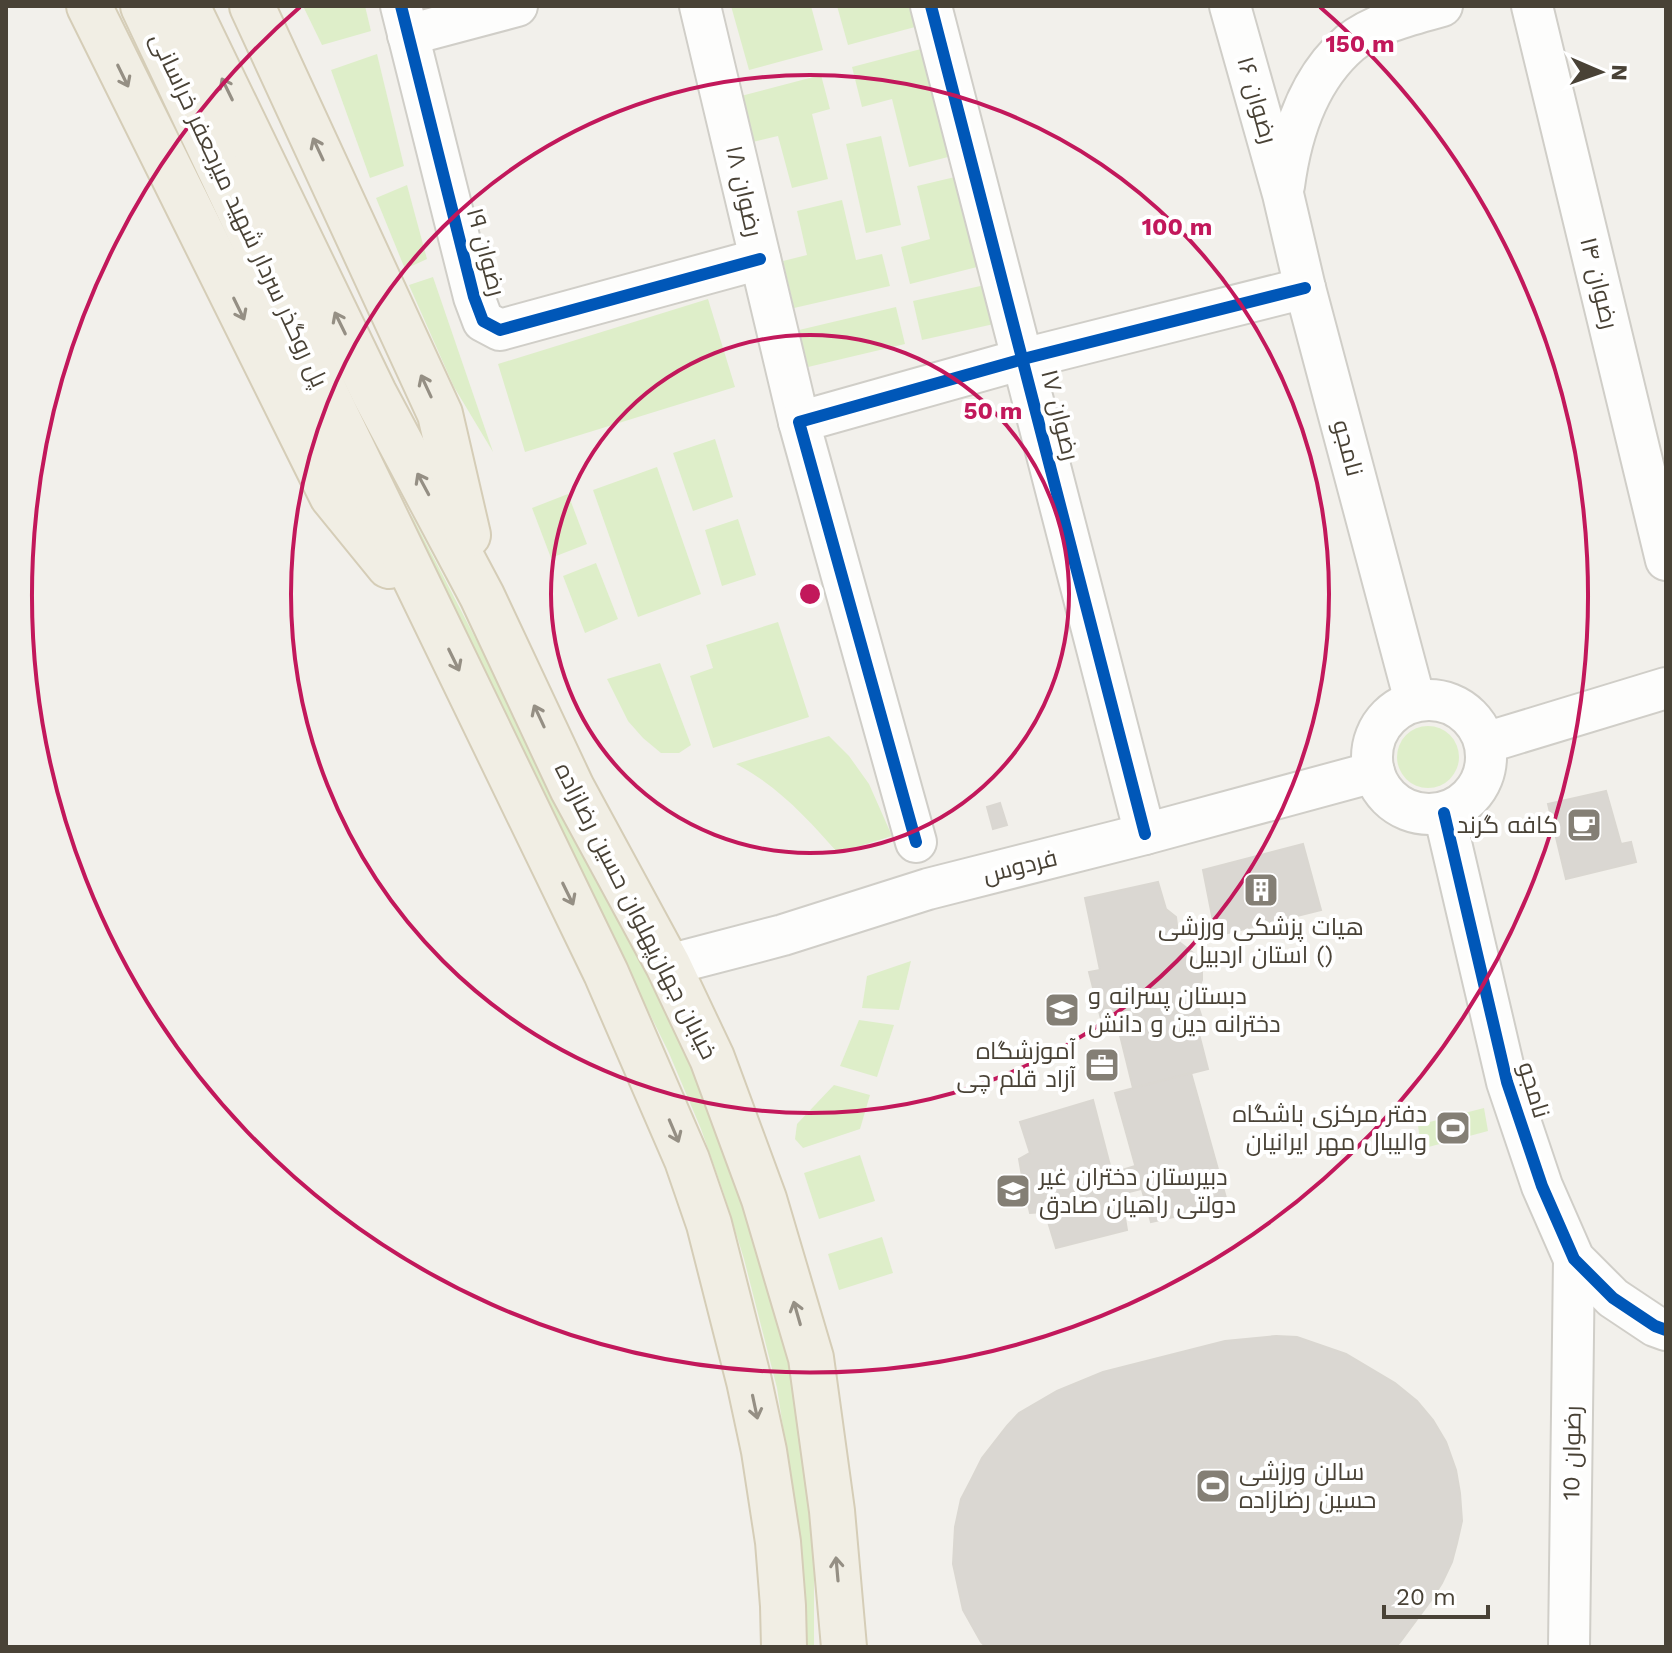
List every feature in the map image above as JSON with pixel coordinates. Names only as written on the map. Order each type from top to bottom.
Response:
[{"type":"main road","points":[[89,6],[332,496],[435,621],[619,1002],[687,1160],[709,1224],[764,1451],[779,1558],[784,1647]]},
{"type":"main road","name":"پل روگذر سردار شهید میرجعفر خراسانی","points":[[143,6],[435,621]]},
{"type":"main road","name":"پل روگذر سردار شهید میرجعفر خراسانی","points":[[187,6],[374,393]]},
{"type":"main road","points":[[252,6],[440,414],[482,596]]},
{"type":"main road","name":"خیابان جهان‌پهلوان حسین رضا‌زاده","points":[[374,393],[482,596],[572,788],[668,965],[712,1058],[764,1199],[811,1358],[832,1511],[844,1647]]},
{"type":"street","points":[[404,20],[517,6]]},
{"type":"street","name":"رضوان ۱۸","points":[[700,6],[799,422],[916,842]]},
{"type":"street","name":"رضوان ۱۷","points":[[931,6],[1145,834]]},
{"type":"street","name":"رضوان ۱۶","points":[[1230,6],[1283,194]]},
{"type":"street","points":[[1283,194],[1289,153],[1300,115],[1335,58],[1351,42],[1374,30],[1442,6]]},
{"type":"street","name":"رضوان ۱۴","points":[[1532,6],[1666,560]]},
{"type":"street","name":"رضوان ۱۹","points":[[404,20],[474,297],[483,321],[500,330],[760,259]]},
{"type":"street","name":"نامجو","points":[[1283,194],[1415,701]]},
{"type":"street","points":[[799,422],[1023,359],[1305,288]]},
{"type":"street","points":[[1485,743],[1666,688]]},
{"type":"street","points":[[1433,700],[1451,704],[1466,713],[1478,726],[1485,743],[1487,760],[1483,778],[1474,794],[1461,806],[1444,813],[1426,815],[1409,811],[1393,802],[1381,789],[1374,772],[1372,754],[1376,736],[1385,720],[1399,708],[1415,701],[1433,700]]},
{"type":"street","name":"فردوس","points":[[668,965],[783,935],[928,889],[1374,772]]},
{"type":"street","name":"نامجو","points":[[1444,813],[1507,1082],[1542,1186],[1574,1259],[1613,1298],[1666,1330]]},
{"type":"street","name":"رضوان 10","points":[[1569,1647],[1574,1259]]},
{"type":"green space","points":[[303,6],[365,6],[371,31],[322,45]]},
{"type":"green space","points":[[731,6],[811,6],[823,50],[749,70]]},
{"type":"green space","points":[[837,6],[909,6],[915,27],[848,45]]},
{"type":"green space","points":[[921,49],[948,157],[909,167],[892,99],[862,107],[852,67]]},
{"type":"green space","points":[[377,54],[404,166],[370,178],[331,70]]},
{"type":"green space","points":[[821,75],[830,109],[812,114],[828,179],[792,188],[778,136],[753,142],[741,96]]},
{"type":"green space","points":[[881,136],[901,225],[866,233],[846,144]]},
{"type":"green space","points":[[955,177],[977,267],[910,284],[901,247],[930,239],[917,186]]},
{"type":"green space","points":[[407,185],[427,259],[405,269],[376,198]]},
{"type":"green space","points":[[842,200],[856,260],[882,254],[890,286],[794,308],[783,261],[807,255],[797,211]]},
{"type":"green space","points":[[433,277],[493,452],[454,387],[409,285]]},
{"type":"green space","points":[[985,285],[994,324],[922,340],[913,301]]},
{"type":"green space","points":[[708,299],[735,387],[525,452],[498,364]]},
{"type":"green space","points":[[896,307],[905,344],[808,367],[799,330]]},
{"type":"green space","points":[[715,439],[733,497],[693,511],[673,453]]},
{"type":"green space","points":[[657,467],[701,594],[638,617],[593,490]]},
{"type":"green space","points":[[568,494],[587,544],[551,558],[532,508]]},
{"type":"green space","points":[[402,509],[413,518],[695,1062],[781,1319],[811,1491],[814,1647],[797,1647],[796,1536],[777,1388],[744,1259],[701,1129],[669,1053]]},
{"type":"green space","points":[[738,519],[756,575],[722,586],[705,530]]},
{"type":"green space","points":[[596,563],[618,619],[585,633],[563,576]]},
{"type":"green space","points":[[778,622],[809,717],[713,748],[690,676],[713,668],[706,645]]},
{"type":"green space","points":[[660,663],[691,745],[679,753],[661,753],[643,738],[628,721],[607,679]]},
{"type":"green space","points":[[1422,726],[1434,726],[1450,735],[1457,745],[1457,769],[1450,779],[1434,788],[1422,788],[1402,774],[1397,763],[1397,751],[1411,731]]},
{"type":"green space","points":[[829,736],[849,756],[869,784],[892,836],[838,853],[779,793],[736,764]]},
{"type":"green space","points":[[911,961],[899,1010],[862,1008],[867,976]]},
{"type":"green space","points":[[859,1020],[894,1025],[877,1077],[840,1066]]},
{"type":"green space","points":[[834,1085],[870,1095],[860,1129],[803,1148],[795,1139],[797,1124]]},
{"type":"green space","name":"دفتر مرکزی باشگاه والیبال مهر ایرانیان","points":[[1484,1108],[1488,1131],[1421,1149],[1418,1125]]},
{"type":"green space","points":[[860,1155],[875,1201],[819,1219],[804,1173]]},
{"type":"green space","points":[[882,1237],[893,1273],[839,1290],[828,1254]]},
{"type":"building","name":"کافه گرند","points":[[1606,791],[1621,844],[1631,842],[1636,862],[1566,879],[1548,804]]},
{"type":"building","points":[[1000,803],[1007,825],[993,829],[987,807]]},
{"type":"building","name":"هیات پزشکی ورزشی استان اردبیل ()","points":[[1303,844],[1321,910],[1216,936],[1203,870]]},
{"type":"building","points":[[1158,882],[1166,909],[1176,917],[1179,942],[1197,956],[1202,966],[1202,980],[1195,997],[1204,1024],[1199,1034],[1208,1069],[1133,1088],[1115,1015],[1101,1019],[1089,972],[1100,970],[1085,898]]},
{"type":"building","points":[[1191,1073],[1228,1205],[1151,1222],[1115,1093]]},
{"type":"building","points":[[1093,1100],[1112,1173],[1135,1166],[1141,1189],[1121,1194],[1127,1230],[1056,1248],[1045,1212],[1030,1213],[1026,1195],[1012,1193],[1014,1201],[1007,1202],[1002,1183],[1009,1181],[1011,1187],[1022,1176],[1019,1159],[1030,1153],[1020,1122]]},
{"type":"building","name":"سالن ورزشی حسین رضا‌زاده","points":[[1297,1337],[1346,1354],[1395,1383],[1417,1401],[1446,1442],[1460,1493],[1462,1521],[1457,1543],[1442,1583],[1396,1647],[986,1647],[963,1610],[953,1564],[955,1527],[961,1499],[982,1458],[1019,1413],[1057,1391],[1103,1372],[1225,1341]]},
{"type":"cycle path","points":[[401,6],[474,297],[483,321],[500,330],[760,259]]},
{"type":"cycle path","points":[[931,6],[1145,834]]},
{"type":"cycle path","points":[[916,842],[799,422],[1023,359],[1305,288]]},
{"type":"cycle path","points":[[1444,813],[1507,1082],[1542,1186],[1574,1259],[1613,1298],[1666,1330]]},
{"type":"place","name":"کافه گرند","points":[[1584,825]]},
{"type":"place","name":"هیات پزشکی ورزشی استان اردبیل ()","points":[[1261,890]]},
{"type":"place","name":"دبستان پسرانه و دخترانه دین و دانش","points":[[1062,1010]]},
{"type":"place","name":"آموزشگاه آزاد قلم چی","points":[[1102,1065]]},
{"type":"place","name":"دفتر مرکزی باشگاه والیبال مهر ایرانیان","points":[[1453,1128]]},
{"type":"place","name":"دبیرستان دختران غیر دولتی راهیان صادق","points":[[1013,1191]]},
{"type":"place","name":"سالن ورزشی حسین رضا‌زاده","points":[[1213,1486]]}]
